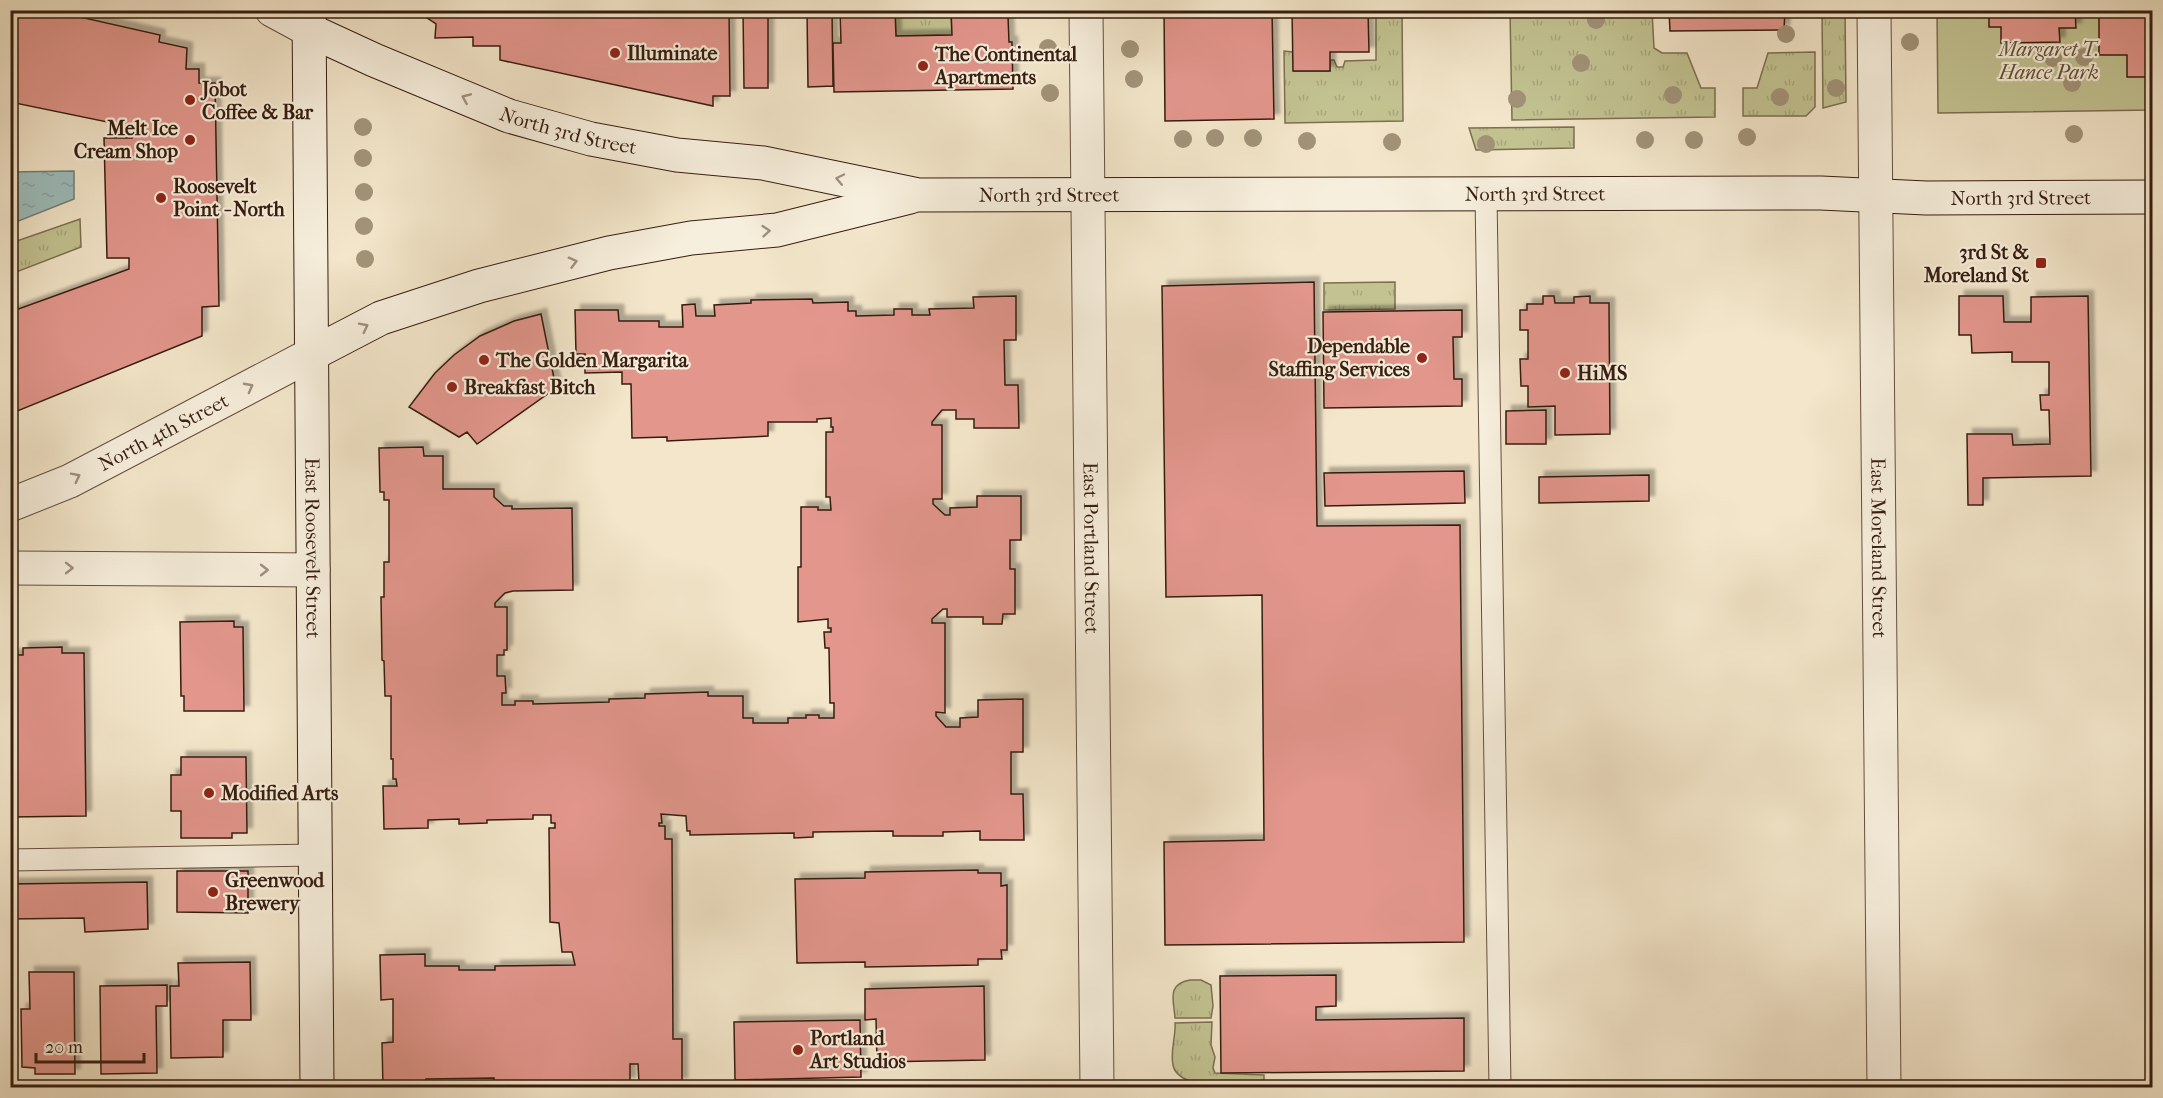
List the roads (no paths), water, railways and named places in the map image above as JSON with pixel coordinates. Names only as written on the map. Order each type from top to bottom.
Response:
[{"type":"street","name":"North 3rd Street","points":[[272,10],[309,20],[374,60],[509,116],[591,139],[677,156],[763,163],[918,195],[1821,193],[1926,198],[2152,197]]},
{"type":"street","name":"East Portland Street","points":[[1086,10],[1097,1088]]},
{"type":"street","name":"East Moreland Street","points":[[1874,10],[1884,1088]]},
{"type":"street","name":"East Roosevelt Street","points":[[309,20],[317,1088]]},
{"type":"street","name":"North 3rd Street","points":[[312,354],[381,318],[479,286],[609,252],[691,238],[777,230],[918,195]]},
{"type":"street","name":"North 4th Street","points":[[10,505],[70,481],[312,354]]},
{"type":"street","points":[[10,568],[313,570]]},
{"type":"lane","points":[[1486,195],[1500,1088]]},
{"type":"lane","points":[[10,860],[315,855]]},
{"type":"water","points":[[74,171],[74,199],[11,224],[11,172]]},
{"type":"place","name":"Illuminate","points":[[615,53]]},
{"type":"place","name":"The Continental Apartments","points":[[923,66]]},
{"type":"place","name":"Jobot Coffee & Bar","points":[[190,100]]},
{"type":"place","name":"Melt Ice Cream Shop","points":[[190,140]]},
{"type":"place","name":"Roosevelt Point - North","points":[[161,198]]},
{"type":"place","name":"3rd St & Moreland St","points":[[2041,263]]},
{"type":"place","name":"Dependable Staffing Services","points":[[1422,358]]},
{"type":"place","name":"The Golden Margarita","points":[[484,360]]},
{"type":"place","name":"HiMS","points":[[1565,373]]},
{"type":"place","name":"Breakfast Bitch","points":[[452,387]]},
{"type":"place","name":"Modified Arts","points":[[209,793]]},
{"type":"place","name":"Greenwood Brewery","points":[[213,892]]},
{"type":"place","name":"Portland Art Studios","points":[[798,1050]]},
{"type":"park label","name":"Margaret T. Hance Park","points":[[2049,60]]}]
